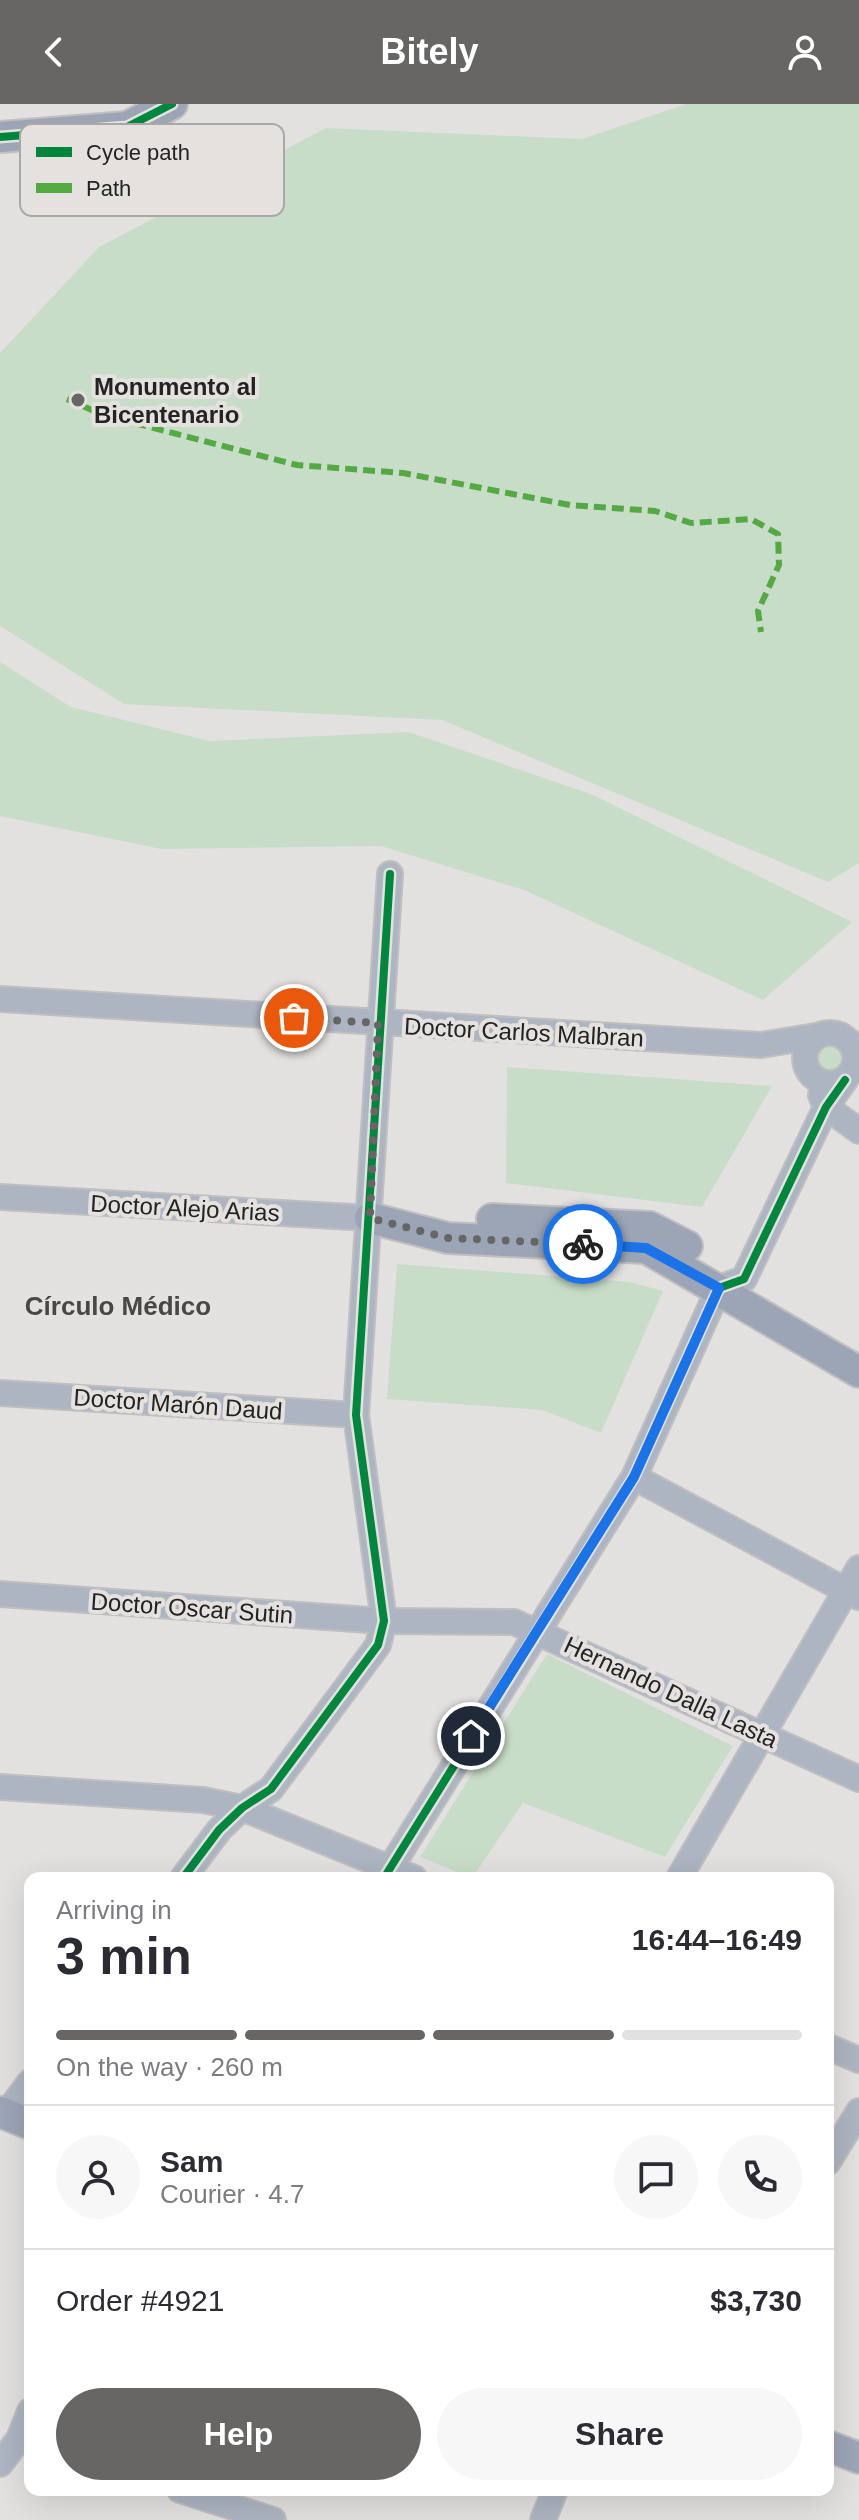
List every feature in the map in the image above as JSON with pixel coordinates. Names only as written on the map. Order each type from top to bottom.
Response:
[{"type":"main road","points":[[135,124],[172,104]]},
{"type":"main road","points":[[0,137],[20,135]]},
{"type":"main road","points":[[370,1218],[448,1238],[646,1248],[732,1283],[859,1348]]},
{"type":"main road","points":[[732,1283],[859,1372]]},
{"type":"main road","points":[[834,2448],[859,2458]]},
{"type":"street","points":[[188,1872],[219,1830],[242,1808],[271,1789],[378,1645],[384,1621],[356,1415],[370,1218],[378,1023],[390,874]]},
{"type":"street","name":"Doctor Carlos Malbran","points":[[0,999],[761,1045],[797,1055],[808,1068]]},
{"type":"street","name":"Doctor Carlos Malbran","points":[[761,1045],[824,1034],[859,1023]]},
{"type":"street","points":[[388,1872],[536,1629],[634,1477],[732,1283],[826,1107],[853,1064],[850,1041],[824,1034],[807,1047],[808,1068],[826,1107],[859,1131]]},
{"type":"street","points":[[808,1068],[826,1083],[853,1064]]},
{"type":"street","name":"Doctor Alejo Arias","points":[[0,1197],[370,1218]]},
{"type":"street","name":"Doctor Marón Daud","points":[[0,1393],[356,1415]]},
{"type":"street","points":[[634,1477],[852,1594]]},
{"type":"street","points":[[683,1872],[763,1735],[852,1594],[859,1568]]},
{"type":"street","name":"Doctor Oscar Sutin","points":[[0,1594],[384,1621]]},
{"type":"street","name":"Hernando Dalla Lasta","points":[[384,1621],[514,1622],[536,1629],[859,1779]]},
{"type":"street","points":[[0,1787],[203,1800],[242,1808],[385,1872]]},
{"type":"street","points":[[834,2050],[859,2060]]},
{"type":"street","points":[[12,2117],[24,2094]]},
{"type":"street","points":[[834,2152],[859,2111]]},
{"type":"street","points":[[0,2464],[16,2436]]},
{"type":"street","points":[[199,2496],[273,2520]]},
{"type":"street","points":[[543,2520],[553,2496]]},
{"type":"green space","points":[[686,104],[859,104],[859,863],[828,882],[442,720],[124,704],[0,626],[0,353],[99,247],[158,216],[284,216],[284,150],[326,128],[582,139]]},
{"type":"green space","points":[[0,662],[71,707],[210,741],[409,732],[591,794],[852,922],[763,1000],[524,890],[381,846],[161,849],[0,816]]},
{"type":"green space","points":[[830,1042],[841,1047],[846,1058],[841,1069],[830,1074],[819,1069],[814,1058],[819,1047]]},
{"type":"green space","points":[[507,1067],[772,1086],[702,1207],[506,1183]]},
{"type":"green space","points":[[397,1264],[630,1282],[663,1291],[601,1433],[542,1410],[387,1399]]},
{"type":"green space","points":[[547,1654],[733,1746],[665,1857],[523,1803],[476,1872],[457,1872],[420,1857]]},
{"type":"marked path","points":[[67,399],[103,415],[297,465],[403,473],[570,505],[655,511],[691,523],[751,519],[778,534],[779,565],[758,611],[761,632]]},
{"type":"cycle path","points":[[133,124],[172,104]]},
{"type":"cycle path","points":[[0,137],[20,135]]},
{"type":"cycle path","points":[[188,1872],[219,1830],[242,1808],[271,1789],[378,1645],[384,1621],[356,1415],[390,874]]},
{"type":"cycle path","points":[[388,1872],[634,1477],[719,1288],[744,1279],[826,1107],[845,1080]]},
{"type":"way so far","points":[[294,1018],[378,1023],[370,1218],[448,1238],[583,1244]]},
{"type":"place","name":"Monumento al Bicentenario","points":[[78,400]]},
{"type":"district","name":"Círculo Médico","points":[[118,1306]]},
{"type":"route","points":[[471,1736],[634,1477],[719,1288],[646,1248],[583,1244]]}]
